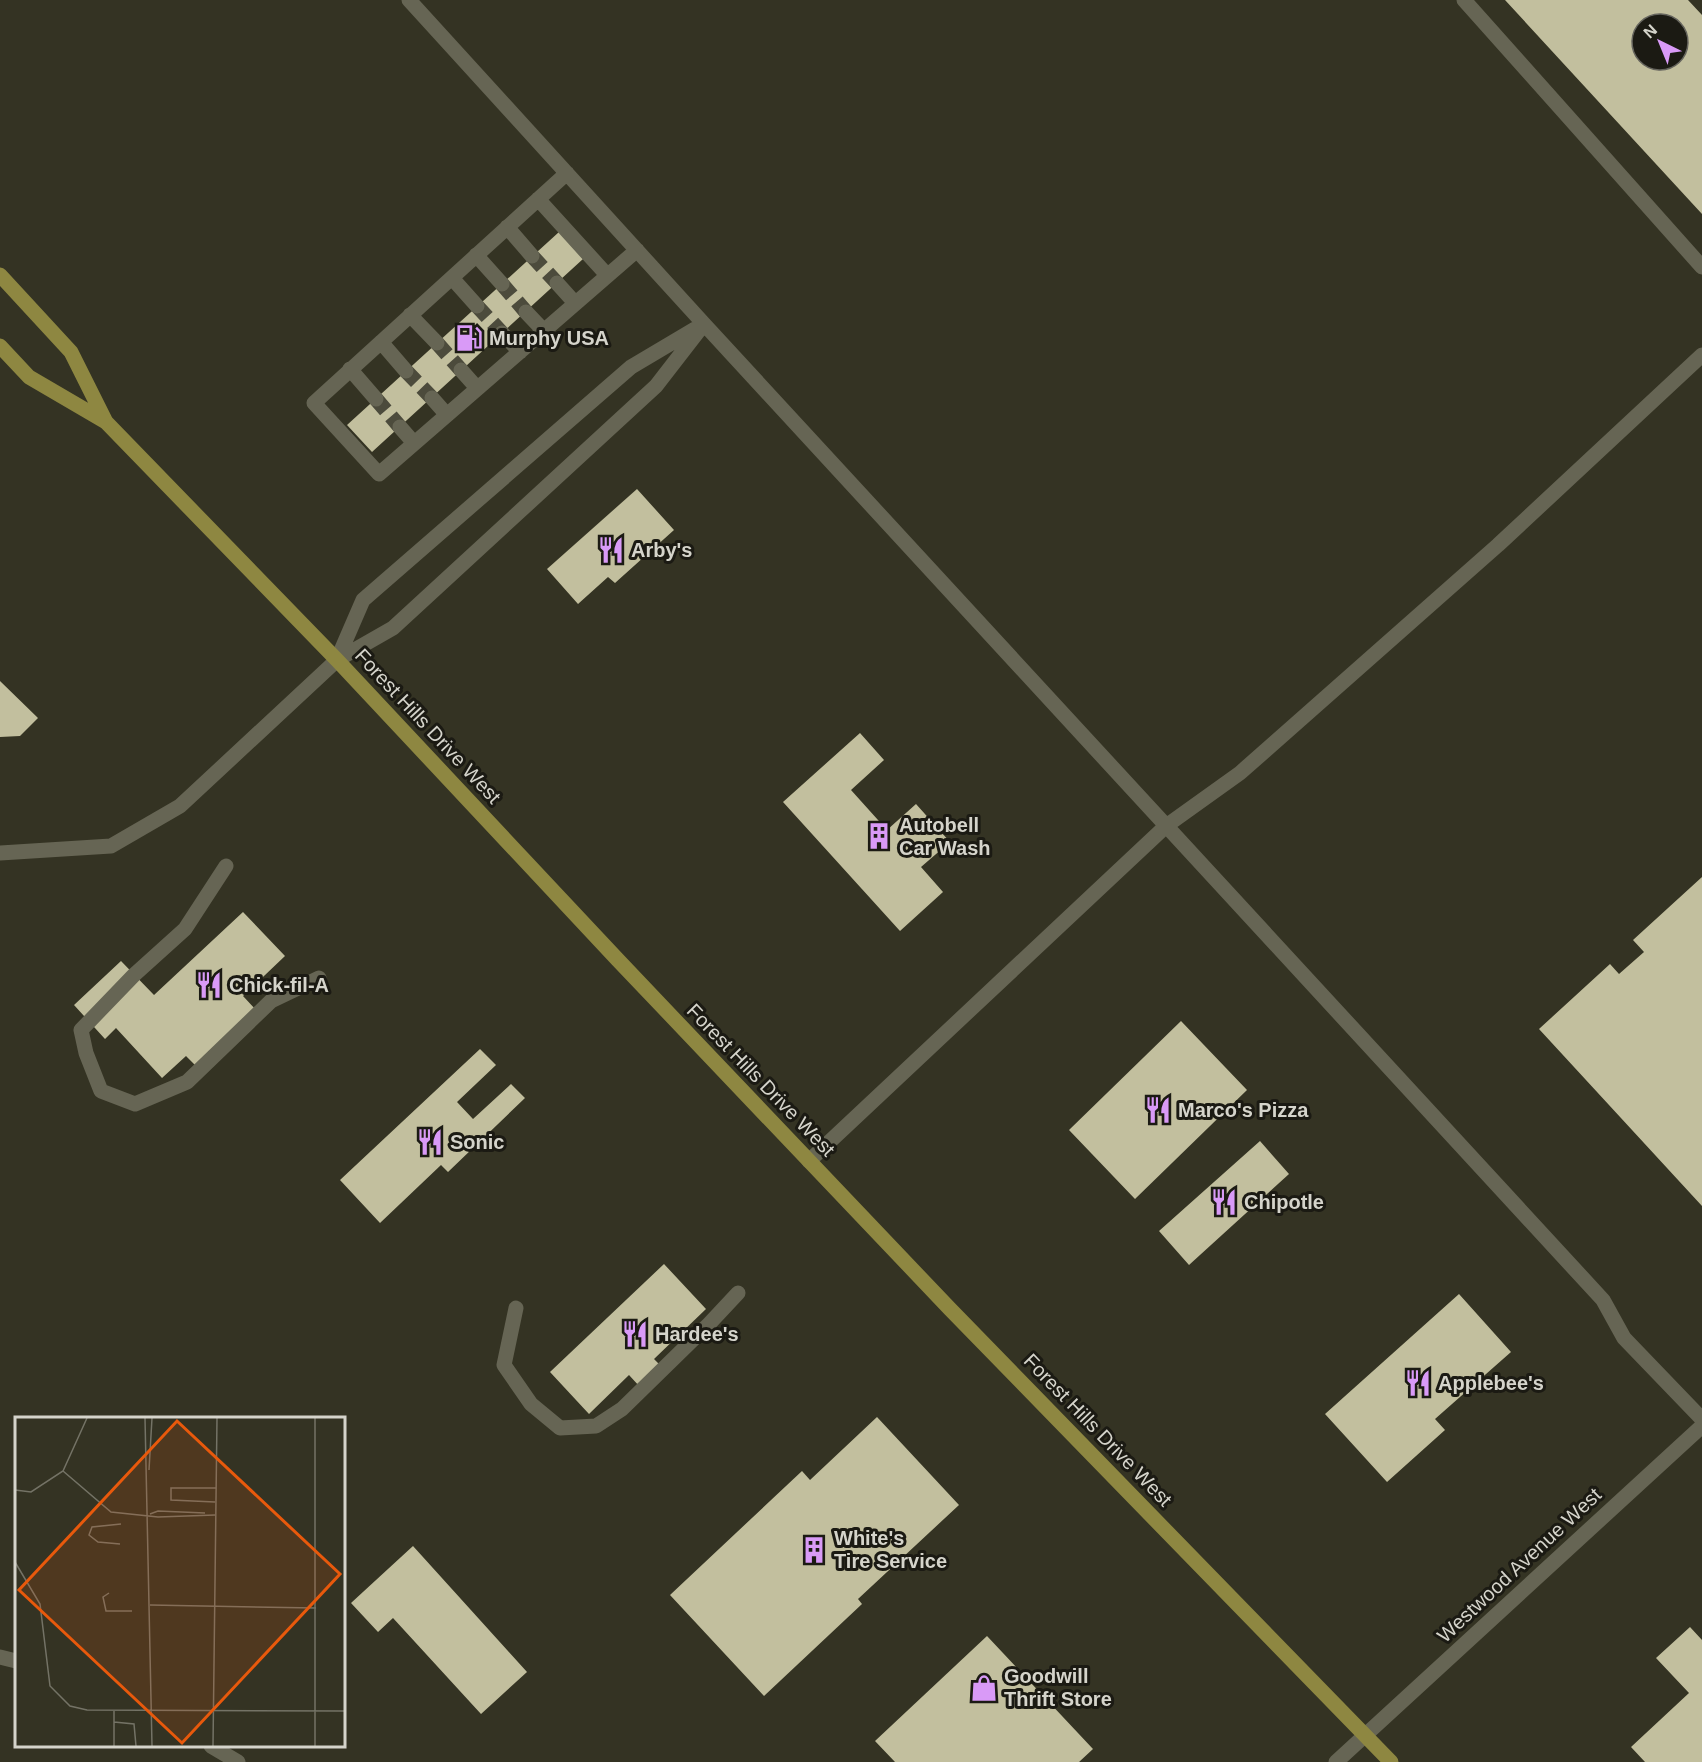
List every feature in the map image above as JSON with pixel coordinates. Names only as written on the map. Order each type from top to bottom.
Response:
[{"type":"main road","name":"Forest Hills Drive West","points":[[0,275],[71,352],[106,422]]},
{"type":"main road","name":"Forest Hills Drive West","points":[[0,346],[29,377],[106,422],[337,660],[967,1326],[1391,1762]]},
{"type":"street","points":[[409,0],[704,324],[1603,1300],[1624,1338],[1702,1419]]},
{"type":"street","points":[[1464,0],[1702,267]]},
{"type":"street","points":[[567,173],[314,403],[379,474],[637,250]]},
{"type":"street","points":[[538,200],[607,275]]},
{"type":"street","points":[[507,227],[532,256]]},
{"type":"street","points":[[476,255],[502,284]]},
{"type":"street","points":[[452,278],[477,306]]},
{"type":"street","points":[[556,283],[575,303]]},
{"type":"street","points":[[526,312],[543,331]]},
{"type":"street","points":[[410,315],[437,343]]},
{"type":"street","points":[[0,853],[111,846],[180,806],[337,660],[393,628],[656,386],[704,324]]},
{"type":"street","points":[[337,660],[363,600],[631,368],[704,324]]},
{"type":"street","points":[[502,333],[519,352]]},
{"type":"street","points":[[381,342],[406,371]]},
{"type":"street","points":[[809,1161],[1166,826],[1240,773],[1498,545],[1702,355]]},
{"type":"street","points":[[350,369],[376,399]]},
{"type":"street","points":[[461,370],[477,388]]},
{"type":"street","points":[[432,398],[447,415]]},
{"type":"street","points":[[400,427],[414,443]]},
{"type":"street","points":[[226,866],[185,928],[134,975],[81,1030],[86,1053],[101,1091],[135,1104],[187,1082],[271,1001],[319,978]]},
{"type":"street","points":[[516,1308],[504,1365],[531,1404],[560,1428],[596,1426],[622,1409],[738,1293]]},
{"type":"street","name":"Westwood Avenue West","points":[[1336,1762],[1702,1426]]},
{"type":"street","points":[[0,1657],[15,1661]]},
{"type":"street","points":[[213,1747],[238,1762]]},
{"type":"building","points":[[1505,0],[1688,0],[1702,15],[1702,214]]},
{"type":"building","name":"Murphy USA","points":[[559,232],[583,259],[372,452],[347,425]]},
{"type":"building","name":"Arby's","points":[[637,489],[674,530],[615,583],[608,577],[578,604],[547,569]]},
{"type":"building","points":[[0,681],[38,718],[20,736],[0,737]]},
{"type":"building","name":"Autobell Car Wash","points":[[860,733],[884,760],[851,790],[887,830],[916,804],[950,842],[921,867],[943,892],[900,931],[783,802]]},
{"type":"building","points":[[1702,877],[1702,1206],[1539,1029],[1610,964],[1619,974],[1644,952],[1633,940]]},
{"type":"building","name":"Chick-fil-A","points":[[243,912],[285,956],[243,996],[257,1011],[197,1067],[186,1056],[162,1078],[116,1028],[105,1039],[74,1005],[121,961],[154,995]]},
{"type":"building","name":"Marco's Pizza","points":[[1181,1021],[1247,1090],[1135,1199],[1069,1130]]},
{"type":"building","name":"Sonic","points":[[480,1049],[496,1065],[457,1102],[473,1119],[511,1084],[525,1098],[448,1172],[441,1165],[380,1223],[340,1180]]},
{"type":"building","name":"Chipotle","points":[[1260,1141],[1289,1174],[1189,1265],[1159,1231]]},
{"type":"building","name":"Hardee's","points":[[664,1264],[706,1309],[654,1359],[661,1366],[640,1387],[629,1375],[589,1414],[550,1372]]},
{"type":"building","name":"Applebee's","points":[[1459,1294],[1511,1352],[1435,1419],[1445,1430],[1387,1482],[1325,1414]]},
{"type":"building","name":"White's Tire Service","points":[[877,1417],[959,1505],[858,1599],[862,1604],[764,1696],[670,1595],[802,1471],[810,1480]]},
{"type":"building","points":[[413,1546],[527,1672],[481,1714],[393,1618],[378,1632],[351,1603]]},
{"type":"building","points":[[1690,1627],[1702,1640],[1702,1762],[1645,1762],[1631,1747],[1689,1693],[1656,1658]]},
{"type":"building","name":"Goodwill Thrift Store","points":[[987,1636],[1093,1749],[1079,1762],[895,1762],[875,1741]]},
{"type":"tunnel","points":[[532,256],[557,283]]},
{"type":"tunnel","points":[[502,284],[526,312]]},
{"type":"tunnel","points":[[477,306],[502,333]]},
{"type":"tunnel","points":[[437,343],[461,370]]},
{"type":"tunnel","points":[[406,371],[432,398]]},
{"type":"tunnel","points":[[376,399],[400,427]]},
{"type":"place","name":"Murphy USA","points":[[469,338]]},
{"type":"place","name":"Arby's","points":[[611,550]]},
{"type":"place","name":"Autobell Car Wash","points":[[879,836]]},
{"type":"place","name":"Chick-fil-A","points":[[209,985]]},
{"type":"place","name":"Marco's Pizza","points":[[1158,1110]]},
{"type":"place","name":"Sonic","points":[[430,1142]]},
{"type":"place","name":"Chipotle","points":[[1224,1202]]},
{"type":"place","name":"Hardee's","points":[[635,1334]]},
{"type":"place","name":"Applebee's","points":[[1418,1383]]},
{"type":"place","name":"White's Tire Service","points":[[814,1550]]},
{"type":"place","name":"Goodwill Thrift Store","points":[[984,1688]]}]
